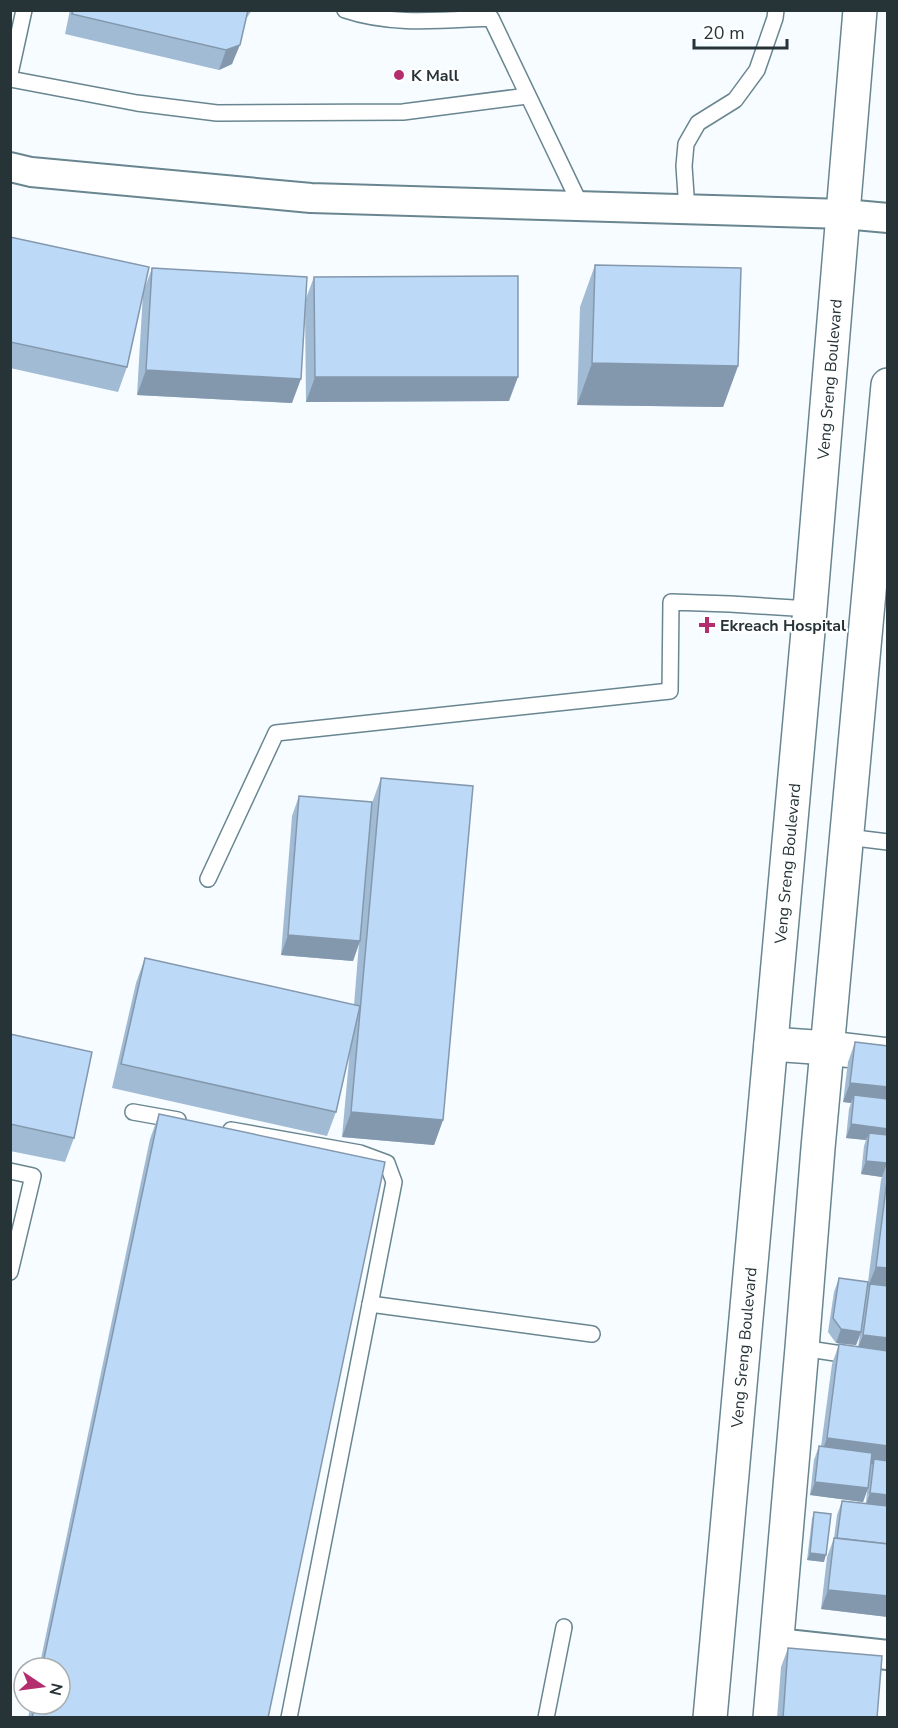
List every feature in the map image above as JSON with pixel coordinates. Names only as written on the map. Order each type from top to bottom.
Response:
[{"type":"main road","name":"Veng Sreng Boulevard","points":[[710,1718],[810,609],[860,10]]},
{"type":"main road","points":[[770,1718],[818,1148],[888,385]]},
{"type":"main road","points":[[771,1044],[888,1055]]},
{"type":"street","points":[[10,167],[31,172],[311,198],[844,214],[888,218]]},
{"type":"street","points":[[777,1643],[888,1655]]},
{"type":"lane","points":[[10,74],[24,10]]},
{"type":"lane","points":[[345,10],[355,14],[402,21],[491,18],[581,206]]},
{"type":"lane","points":[[687,210],[684,166],[686,144],[698,123],[735,100],[757,70],[776,10]]},
{"type":"lane","points":[[10,79],[137,103],[217,113],[403,112],[527,96]]},
{"type":"lane","points":[[208,879],[276,733],[670,692],[671,602],[730,603],[810,609]]},
{"type":"lane","points":[[847,837],[888,842]]},
{"type":"lane","points":[[133,1112],[190,1122]]},
{"type":"lane","points":[[212,1126],[360,1153],[387,1163],[394,1182],[289,1718]]},
{"type":"lane","points":[[10,1171],[33,1176],[10,1272]]},
{"type":"lane","points":[[370,1305],[592,1334]]},
{"type":"lane","points":[[802,1348],[888,1361]]},
{"type":"lane","points":[[546,1718],[564,1627]]},
{"type":"building","points":[[73,10],[248,10],[240,45],[226,50],[72,14]]},
{"type":"building","points":[[10,237],[149,267],[127,367],[10,342]]},
{"type":"building","points":[[595,265],[741,268],[738,366],[592,363]]},
{"type":"building","points":[[152,268],[307,277],[301,379],[146,370]]},
{"type":"building","points":[[518,276],[518,377],[315,377],[314,277]]},
{"type":"building","points":[[381,778],[473,786],[443,1120],[351,1112]]},
{"type":"building","points":[[299,796],[372,802],[360,941],[288,935]]},
{"type":"building","points":[[145,958],[360,1006],[336,1112],[121,1064]]},
{"type":"building","points":[[10,1034],[92,1052],[74,1138],[10,1124]]},
{"type":"building","points":[[855,1042],[888,1046],[888,1087],[850,1083]]},
{"type":"building","points":[[854,1095],[888,1099],[888,1129],[851,1124]]},
{"type":"building","points":[[159,1114],[385,1162],[268,1718],[32,1718],[32,1716],[72,1716],[72,1656],[45,1656]]},
{"type":"building","points":[[869,1133],[888,1135],[887,1163],[866,1161]]},
{"type":"building","points":[[888,1172],[888,1268],[876,1267]]},
{"type":"building","points":[[839,1278],[868,1282],[861,1332],[841,1329],[833,1318]]},
{"type":"building","points":[[870,1284],[888,1286],[888,1338],[863,1335]]},
{"type":"building","points":[[839,1344],[888,1351],[888,1446],[827,1438]]},
{"type":"building","points":[[819,1446],[872,1453],[868,1488],[815,1482]]},
{"type":"building","points":[[874,1459],[888,1461],[888,1495],[870,1493]]},
{"type":"building","points":[[842,1501],[888,1506],[888,1544],[837,1538]]},
{"type":"building","points":[[814,1512],[831,1514],[826,1555],[810,1553]]},
{"type":"building","points":[[834,1538],[888,1544],[888,1596],[828,1590]]},
{"type":"building","points":[[788,1648],[882,1656],[877,1718],[783,1718]]},
{"type":"place","name":"K Mall","points":[[399,75]]},
{"type":"place","name":"Ekreach Hospital","points":[[707,625]]}]
